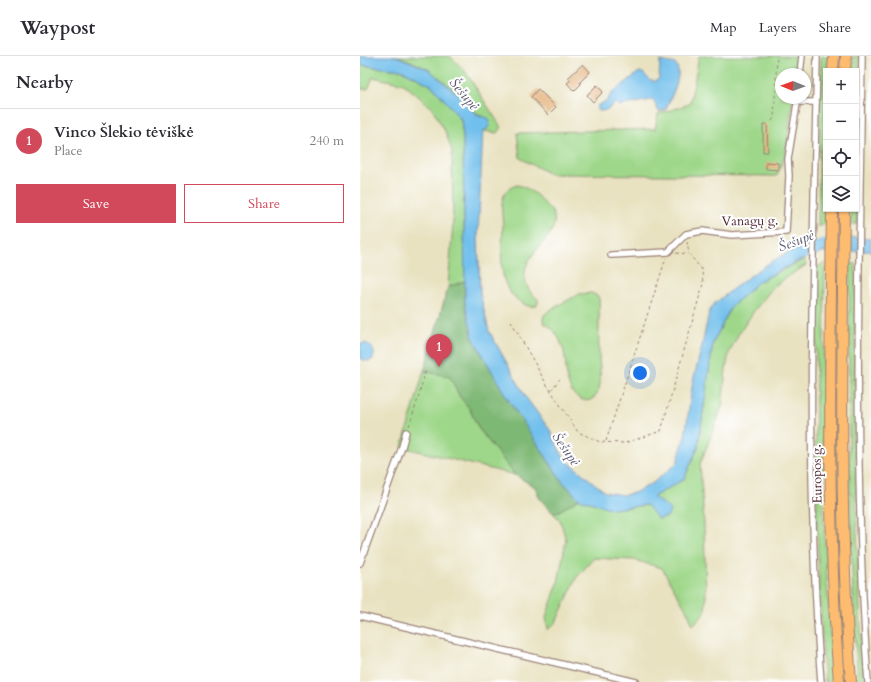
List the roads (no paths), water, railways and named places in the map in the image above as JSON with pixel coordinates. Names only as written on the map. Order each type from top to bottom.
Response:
[{"type":"highway","points":[[834,56],[834,68]]},
{"type":"highway","points":[[846,56],[846,68]]},
{"type":"highway","name":"Europos g.","points":[[832,212],[830,505],[839,682]]},
{"type":"highway","name":"Europos g.","points":[[844,212],[842,506],[851,682]]},
{"type":"street","points":[[801,68],[802,56]]},
{"type":"street","points":[[817,56],[812,505],[814,578],[820,682]]},
{"type":"street","points":[[862,56],[858,395],[862,576],[868,682]]},
{"type":"street","points":[[811,101],[816,102]]},
{"type":"street","name":"Vanagų g.","points":[[611,255],[668,252],[686,234],[702,231],[732,235],[786,232],[789,176],[788,159],[797,104]]},
{"type":"street","points":[[360,563],[406,432]]},
{"type":"street","points":[[360,616],[636,682]]},
{"type":"water","points":[[360,56],[396,56],[428,69],[459,95],[475,113],[490,120],[489,127],[483,132],[478,235],[480,293],[489,331],[527,399],[550,430],[560,451],[567,461],[605,492],[623,495],[634,493],[653,483],[677,463],[685,436],[693,381],[709,312],[714,304],[755,273],[783,255],[799,248],[814,242],[831,238],[846,237],[871,239],[871,251],[823,252],[796,262],[758,282],[731,307],[713,343],[698,447],[684,479],[653,497],[670,511],[667,517],[658,519],[647,505],[613,509],[579,499],[562,481],[507,398],[473,338],[465,303],[463,137],[461,120],[432,86],[401,70],[360,65]]},
{"type":"water","points":[[660,61],[676,64],[678,69],[676,86],[666,109],[659,112],[653,100],[651,100],[619,106],[615,103],[605,110],[597,110],[598,105],[607,101],[611,94],[639,72],[643,73],[651,81],[656,81],[659,78]]},
{"type":"water","points":[[365,343],[370,346],[374,352],[372,360],[368,361],[360,359],[360,344]]},
{"type":"place","name":"Vinco Šlekio tėviškė","points":[[439,367]]},
{"type":"water label","name":"Šešupė","points":[[464,94]]},
{"type":"water label","name":"Šešupė","points":[[796,241]]},
{"type":"water label","name":"Šešupė","points":[[566,449]]}]
